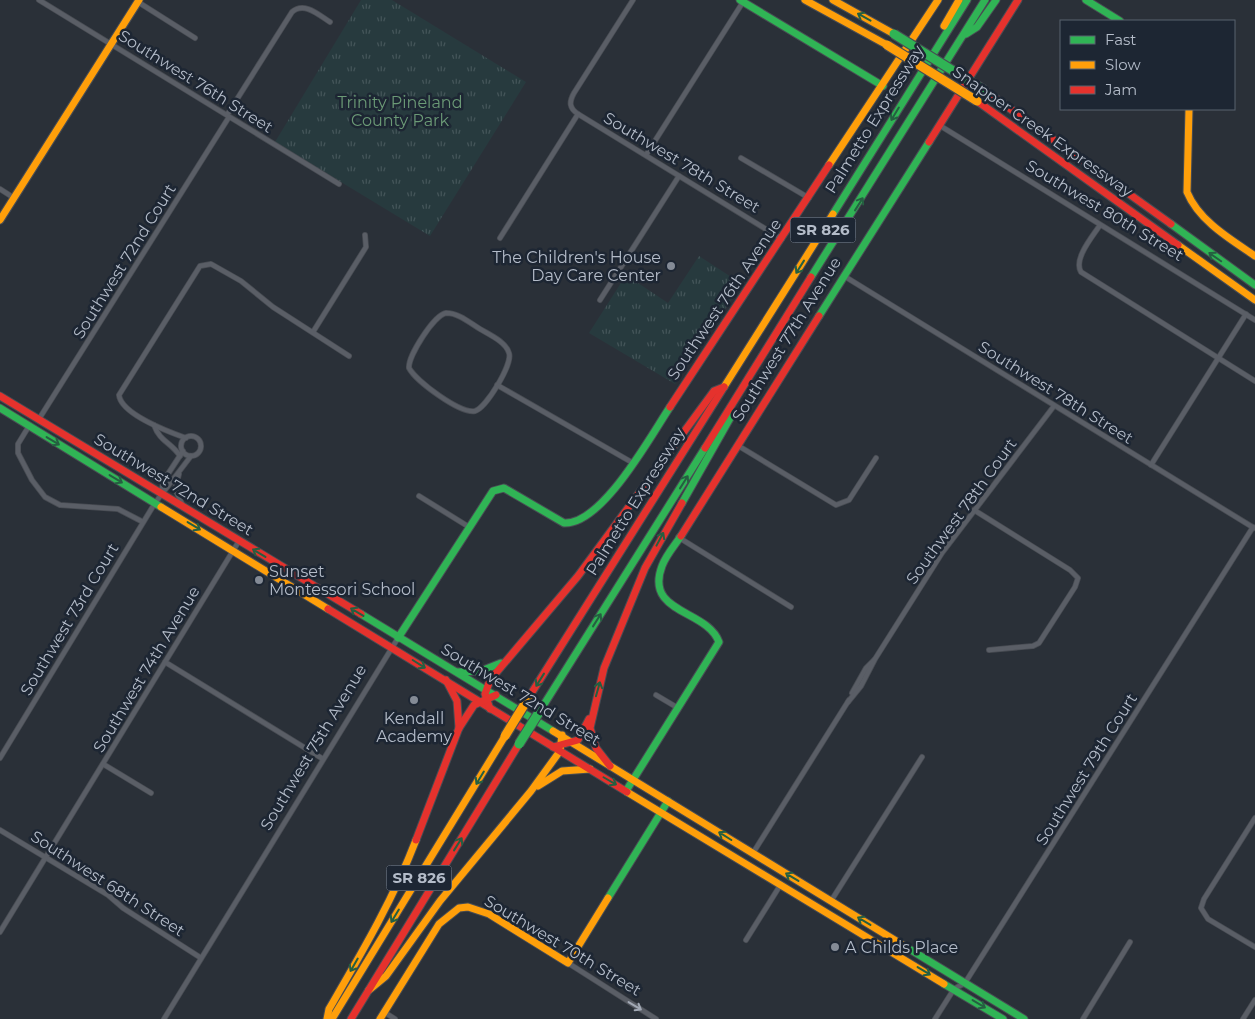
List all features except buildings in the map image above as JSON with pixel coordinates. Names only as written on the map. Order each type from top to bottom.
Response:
[{"type":"main road","name":"Snapper Creek Expressway","points":[[805,0],[887,45],[977,101],[1066,162],[1189,254],[1255,300]]},
{"type":"main road","name":"Snapper Creek Expressway","points":[[833,0],[894,34],[984,90],[1058,141],[1255,285]]},
{"type":"main road","name":"Southwest 76th Avenue","points":[[492,492],[504,488],[559,520],[575,524],[592,512],[633,464],[938,0]]},
{"type":"main road","points":[[929,59],[932,44],[959,0]]},
{"type":"main road","name":"Palmetto Expressway","points":[[332,1019],[529,697],[967,0]]},
{"type":"main road","name":"Palmetto Expressway","points":[[351,1019],[519,744],[986,0]]},
{"type":"main road","points":[[963,36],[976,27],[996,0]]},
{"type":"main road","name":"Southwest 77th Avenue","points":[[678,708],[717,646],[719,638],[714,632],[674,607],[662,597],[658,586],[658,575],[678,538],[1018,0]]},
{"type":"main road","points":[[1086,0],[1118,20]]},
{"type":"main road","points":[[0,220],[138,1]]},
{"type":"main road","points":[[741,1],[883,86]]},
{"type":"main road","points":[[1189,110],[1187,192],[1190,202],[1255,256]]},
{"type":"main road","points":[[482,700],[486,688],[506,660],[578,576],[714,391],[724,387]]},
{"type":"main road","points":[[558,748],[574,743],[582,735],[591,717],[604,668],[642,574],[667,527],[729,422],[740,394]]},
{"type":"main road","name":"Southwest 72nd Street","points":[[0,396],[398,638],[496,694],[610,766],[1024,1019]]},
{"type":"main road","name":"Southwest 72nd Street","points":[[0,409],[482,700],[490,709],[558,748],[590,770],[662,811],[1003,1019]]},
{"type":"main road","points":[[29,426],[48,425]]},
{"type":"main road","name":"Southwest 75th Avenue","points":[[398,638],[492,492]]},
{"type":"main road","points":[[304,593],[309,583]]},
{"type":"main road","points":[[458,672],[486,670],[506,660]]},
{"type":"main road","points":[[446,680],[457,701],[459,728]]},
{"type":"main road","points":[[326,1019],[329,1009],[368,942],[404,870],[459,728],[470,709],[482,700],[496,694]]},
{"type":"main road","points":[[626,791],[678,708]]},
{"type":"main road","points":[[591,717],[591,733],[596,748],[610,766]]},
{"type":"main road","points":[[369,990],[386,976],[440,901],[531,791],[558,748],[562,735]]},
{"type":"main road","points":[[531,791],[559,772],[572,769],[590,770]]},
{"type":"main road","points":[[568,963],[668,801]]},
{"type":"main road","points":[[747,863],[752,853]]},
{"type":"main road","name":"Southwest 70th Street","points":[[382,1016],[437,927],[453,911],[469,907],[483,911],[568,963]]},
{"type":"street","name":"Southwest 76th Street","points":[[40,0],[339,184]]},
{"type":"street","name":"Southwest 78th Street","points":[[633,0],[574,93],[570,105],[578,114],[782,239]]},
{"type":"street","points":[[138,1],[195,38]]},
{"type":"street","points":[[646,155],[741,1]]},
{"type":"street","name":"Southwest 72nd Court","points":[[39,419],[289,16],[296,9],[309,9],[330,22]]},
{"type":"street","points":[[500,238],[578,114]]},
{"type":"street","name":"Southwest 80th Street","points":[[938,125],[1255,320]]},
{"type":"street","points":[[741,158],[809,198]]},
{"type":"street","points":[[600,300],[679,176]]},
{"type":"street","points":[[0,189],[14,198]]},
{"type":"street","points":[[1100,225],[1080,258],[1079,269],[1086,276],[1255,381]]},
{"type":"street","points":[[312,332],[366,247],[366,235]]},
{"type":"street","points":[[161,493],[190,456],[198,453],[200,444],[194,437],[186,438],[154,425],[123,404],[120,399],[120,392],[200,266],[211,264],[216,266],[349,356]]},
{"type":"street","name":"Southwest 78th Street","points":[[844,276],[1254,528]]},
{"type":"street","points":[[441,314],[457,315],[497,339],[508,349],[509,360],[497,385],[481,407],[469,411],[425,386],[410,370],[409,365],[413,355],[434,321],[441,314]]},
{"type":"street","points":[[1151,465],[1246,314]]},
{"type":"street","points":[[497,385],[633,464]]},
{"type":"street","name":"Southwest 78th Court","points":[[752,853],[848,702],[866,668],[875,659],[937,560],[1054,406]]},
{"type":"street","points":[[154,425],[160,437],[181,453],[190,456]]},
{"type":"street","points":[[29,426],[19,442],[17,450],[30,476],[45,497],[60,505],[118,509],[143,522]]},
{"type":"street","points":[[160,437],[165,429]]},
{"type":"street","points":[[161,493],[164,480],[181,453],[182,444],[186,438]]},
{"type":"street","points":[[737,445],[828,502],[843,504],[850,498],[876,458]]},
{"type":"street","points":[[179,472],[175,489],[182,500],[183,507]]},
{"type":"street","name":"Southwest 73rd Court","points":[[0,758],[161,493]]},
{"type":"street","points":[[419,496],[469,527]]},
{"type":"street","points":[[974,510],[1070,570],[1078,578],[1075,587],[1039,643],[1030,646],[989,650]]},
{"type":"street","name":"Southwest 79th Court","points":[[935,1019],[954,989],[965,983],[1254,528]]},
{"type":"street","points":[[678,538],[791,606]]},
{"type":"street","name":"Southwest 74th Avenue","points":[[151,793],[103,764],[239,541]]},
{"type":"street","name":"Southwest 75th Avenue","points":[[164,1019],[398,638]]},
{"type":"street","points":[[165,662],[323,759]]},
{"type":"street","points":[[656,695],[678,708]]},
{"type":"street","points":[[831,901],[922,757]]},
{"type":"street","points":[[0,932],[103,764]]},
{"type":"street","points":[[1255,818],[1204,899],[1201,910],[1208,918],[1255,947]]},
{"type":"street","name":"Southwest 68th Street","points":[[0,830],[108,895],[124,908],[201,958]]},
{"type":"street","points":[[746,940],[781,884]]},
{"type":"street","points":[[1083,1019],[1130,942]]},
{"type":"street","name":"Southwest 70th Street","points":[[568,963],[656,1019]]},
{"type":"street","points":[[1243,1019],[1255,1000]]},
{"type":"street","points":[[382,1016],[395,1019]]},
{"type":"green space","name":"Trinity Pineland County Park","points":[[361,0],[392,0],[526,82],[430,236],[275,142]]},
{"type":"green space","points":[[699,256],[742,284],[675,384],[589,333],[626,275],[668,303]]},
{"type":"traffic: fast","points":[[740,0],[883,86]]},
{"type":"traffic: fast","points":[[833,214],[967,0]]},
{"type":"traffic: fast","points":[[811,277],[985,0]]},
{"type":"traffic: fast","points":[[966,34],[977,27],[996,0]]},
{"type":"traffic: fast","points":[[1086,0],[1118,20]]},
{"type":"traffic: fast","points":[[894,34],[984,90]]},
{"type":"traffic: fast","points":[[819,316],[929,142]]},
{"type":"traffic: fast","points":[[1171,224],[1255,285]]},
{"type":"traffic: fast","points":[[398,638],[493,491],[504,488],[564,523],[579,520],[594,510],[624,477],[670,407]]},
{"type":"traffic: fast","points":[[0,408],[161,507]]},
{"type":"traffic: fast","points":[[682,503],[733,413]]},
{"type":"traffic: fast","points":[[543,706],[705,448]]},
{"type":"traffic: fast","points":[[626,791],[719,642],[712,631],[679,610],[662,593],[659,582],[662,566],[681,536]]},
{"type":"traffic: fast","points":[[361,614],[553,731]]},
{"type":"traffic: fast","points":[[458,672],[481,671],[501,663]]},
{"type":"traffic: fast","points":[[519,744],[543,706]]},
{"type":"traffic: fast","points":[[608,898],[668,801]]},
{"type":"traffic: fast","points":[[906,947],[1024,1019]]},
{"type":"traffic: fast","points":[[944,984],[1003,1019]]},
{"type":"traffic: slow","points":[[0,220],[139,0]]},
{"type":"traffic: slow","points":[[805,0],[887,45]]},
{"type":"traffic: slow","points":[[833,0],[894,34]]},
{"type":"traffic: slow","points":[[829,165],[938,0]]},
{"type":"traffic: slow","points":[[944,26],[959,0]]},
{"type":"traffic: slow","points":[[887,45],[977,101]]},
{"type":"traffic: slow","points":[[1189,110],[1187,192],[1192,202],[1207,221],[1255,256]]},
{"type":"traffic: slow","points":[[724,387],[833,214]]},
{"type":"traffic: slow","points":[[1178,245],[1255,300]]},
{"type":"traffic: slow","points":[[161,507],[328,609]]},
{"type":"traffic: slow","points":[[505,736],[529,697]]},
{"type":"traffic: slow","points":[[553,731],[906,947]]},
{"type":"traffic: slow","points":[[369,990],[386,976],[440,901],[531,791],[560,751],[562,735]]},
{"type":"traffic: slow","points":[[332,1019],[505,736]]},
{"type":"traffic: slow","points":[[538,786],[562,771],[590,769]]},
{"type":"traffic: slow","points":[[627,792],[944,984]]},
{"type":"traffic: slow","points":[[327,1019],[329,1009],[387,905],[416,840]]},
{"type":"traffic: slow","points":[[380,1019],[439,924],[459,908],[468,907],[489,914],[568,963],[608,898]]},
{"type":"traffic: jam","points":[[929,142],[1018,0]]},
{"type":"traffic: jam","points":[[984,90],[1171,224]]},
{"type":"traffic: jam","points":[[977,101],[1178,245]]},
{"type":"traffic: jam","points":[[670,407],[829,165]]},
{"type":"traffic: jam","points":[[705,448],[811,277]]},
{"type":"traffic: jam","points":[[681,536],[819,316]]},
{"type":"traffic: jam","points":[[529,697],[724,387]]},
{"type":"traffic: jam","points":[[490,709],[485,694],[490,680],[578,576],[714,391],[724,387]]},
{"type":"traffic: jam","points":[[0,396],[361,614]]},
{"type":"traffic: jam","points":[[610,766],[596,748],[590,728],[604,668],[645,568],[682,503]]},
{"type":"traffic: jam","points":[[328,609],[627,792]]},
{"type":"traffic: jam","points":[[446,680],[457,701],[459,728]]},
{"type":"traffic: jam","points":[[416,840],[459,728],[474,705],[496,695]]},
{"type":"traffic: jam","points":[[553,747],[578,740],[589,719]]},
{"type":"traffic: jam","points":[[351,1019],[519,744]]},
{"type":"place","name":"The Children's House Day Care Center","points":[[671,266]]},
{"type":"place","name":"Sunset Montessori School","points":[[259,580]]},
{"type":"place","name":"Kendall Academy","points":[[414,700]]},
{"type":"place","name":"A Childs Place","points":[[835,947]]}]
